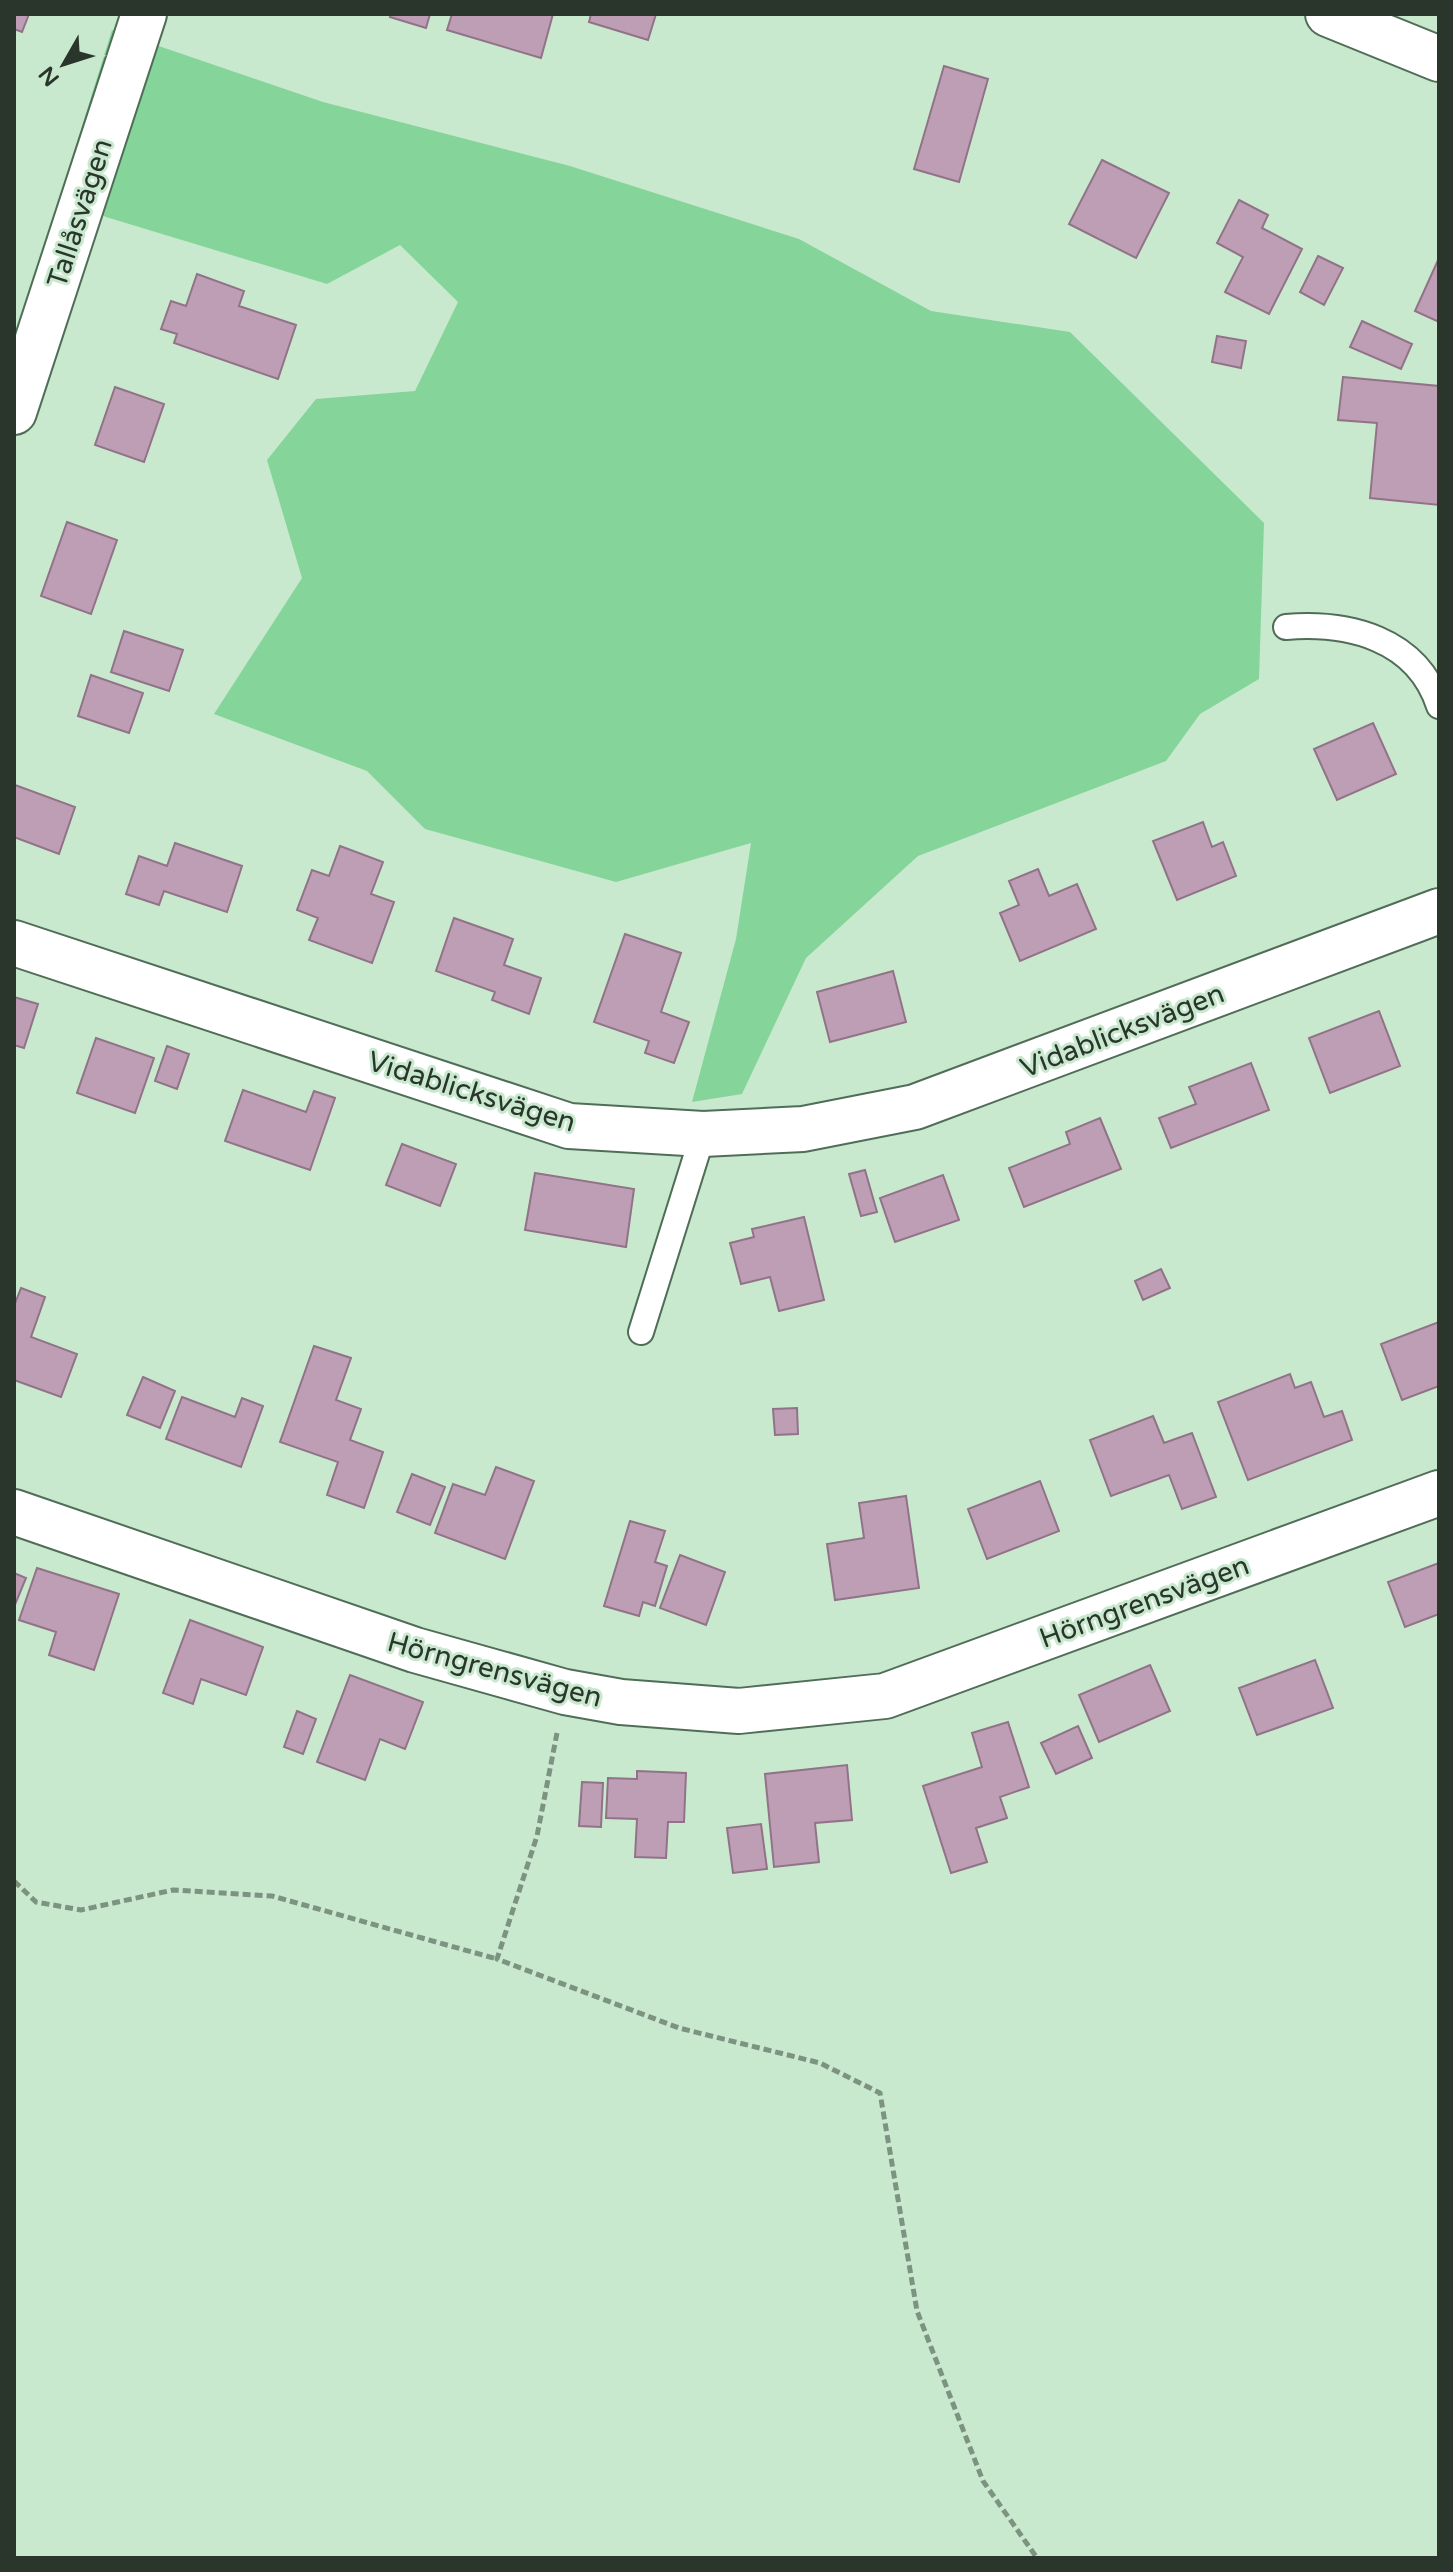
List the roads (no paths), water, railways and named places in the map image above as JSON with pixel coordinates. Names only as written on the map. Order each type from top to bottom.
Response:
[{"type":"street","name":"Tallåsvägen","points":[[14,412],[144,14]]},
{"type":"street","points":[[1328,14],[1439,59]]},
{"type":"street","name":"Vidablicksvägen","points":[[14,943],[569,1126],[703,1134],[803,1129],[915,1107],[1439,911]]},
{"type":"street","name":"Hörngrensvägen","points":[[14,1512],[415,1650],[565,1692],[621,1702],[739,1711],[885,1696],[1439,1493]]},
{"type":"lane","points":[[1286,627],[1326,624],[1361,631],[1403,653],[1435,692],[1439,706]]},
{"type":"lane","points":[[641,1332],[703,1134]]}]
